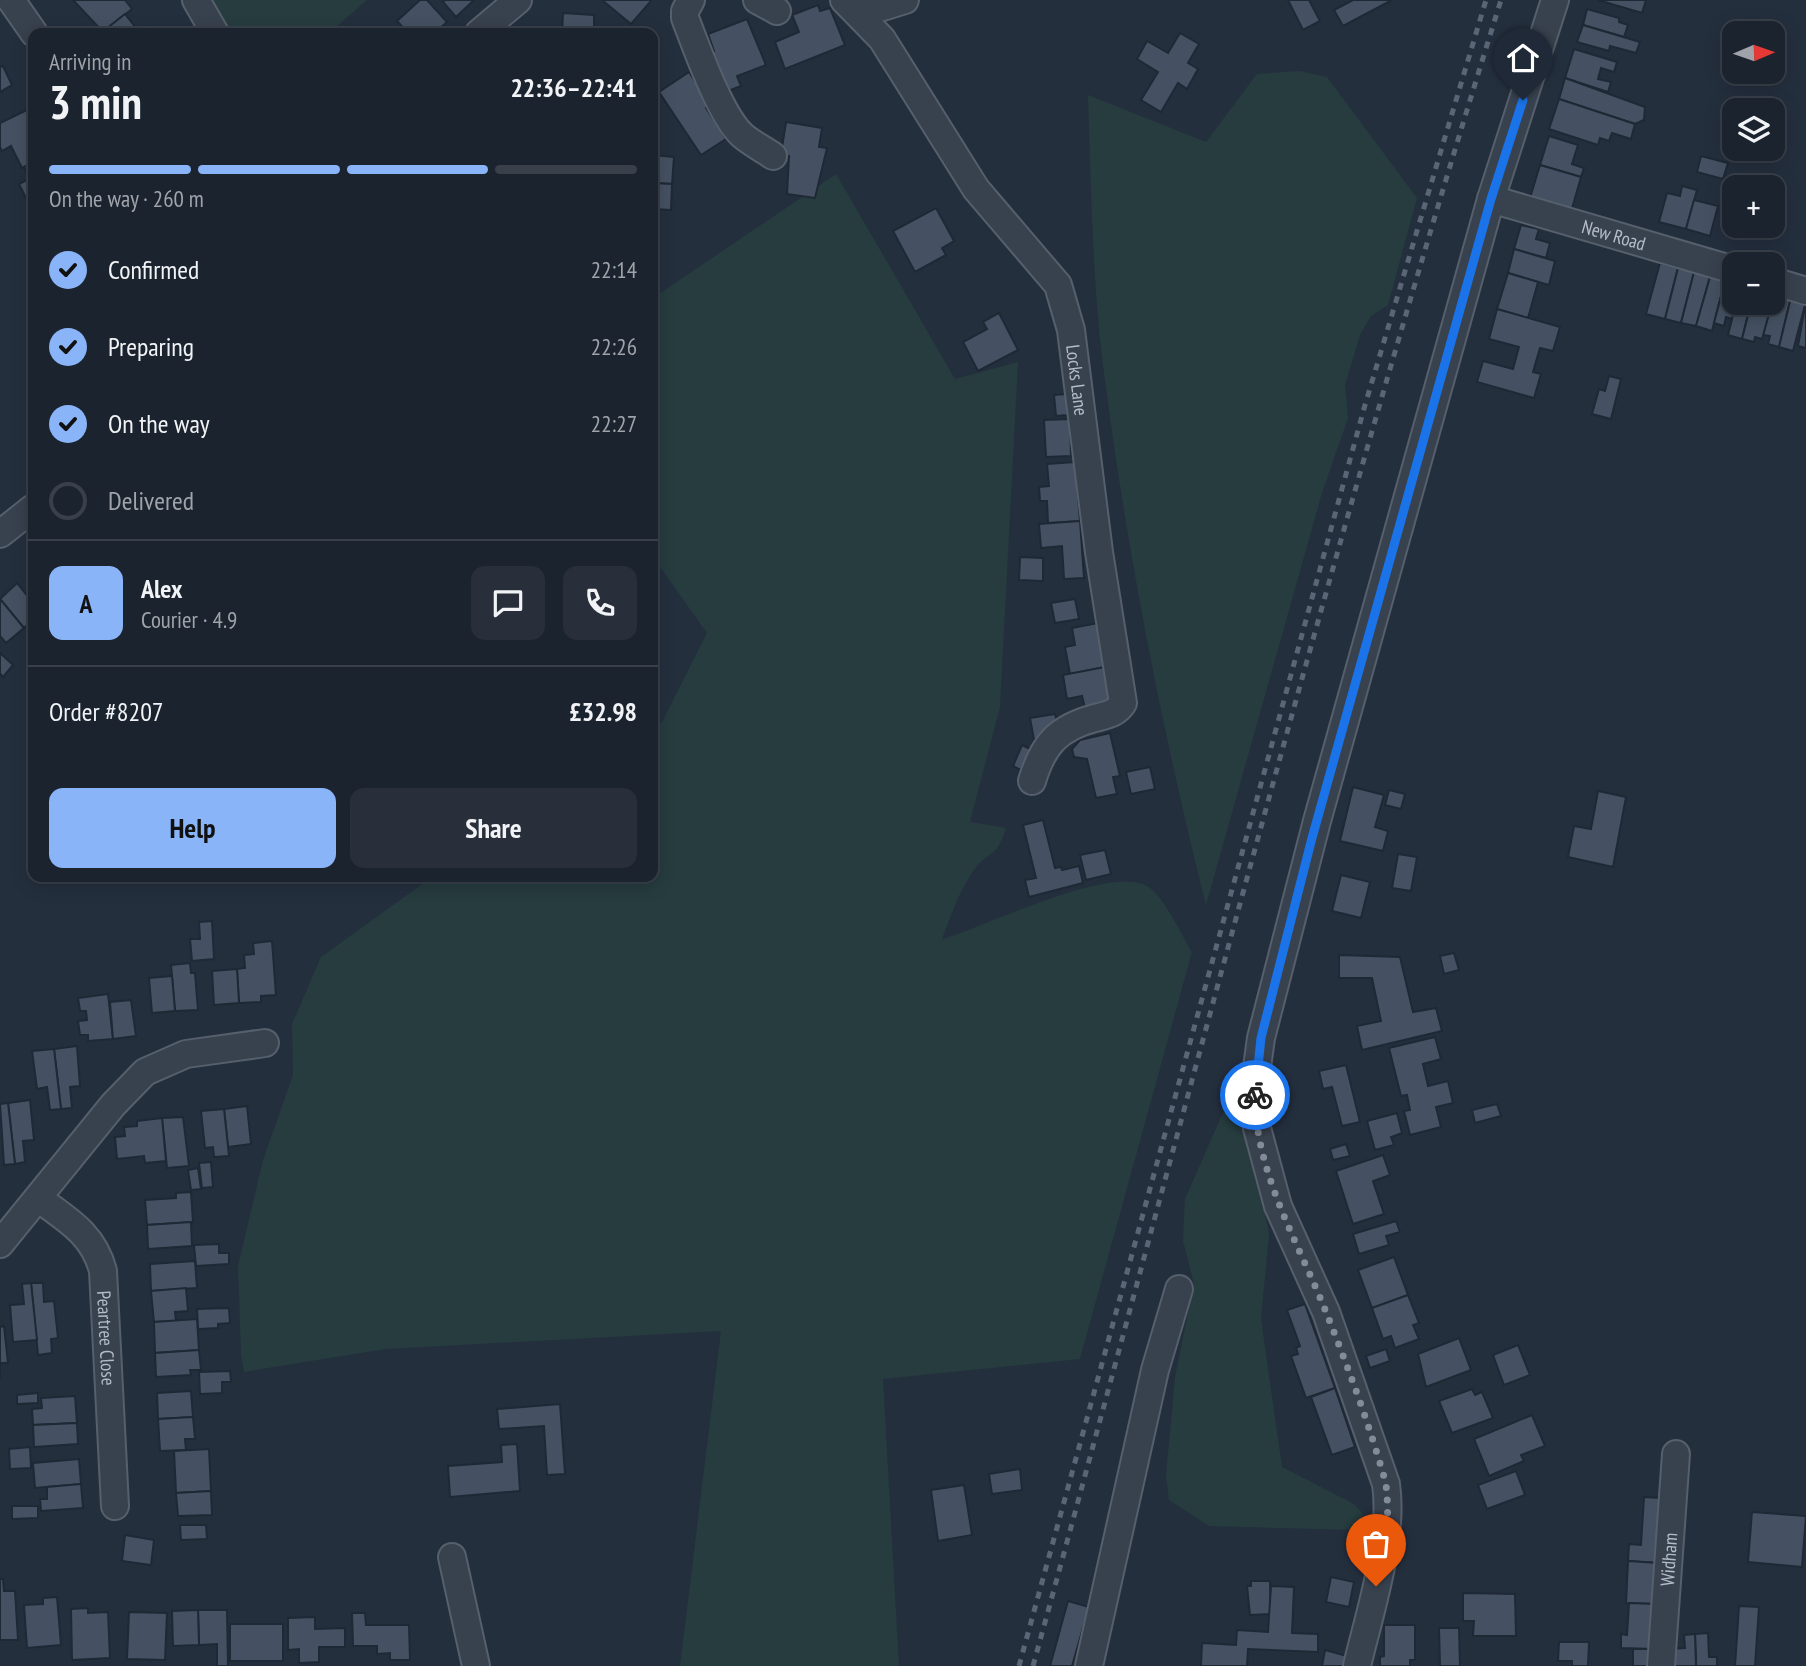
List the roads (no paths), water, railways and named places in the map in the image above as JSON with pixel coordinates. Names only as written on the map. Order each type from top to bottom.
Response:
[{"type":"street","points":[[11,0],[31,28]]},
{"type":"street","points":[[195,0],[212,28]]},
{"type":"street","points":[[485,28],[518,0]]},
{"type":"street","points":[[691,0],[685,11],[685,18],[700,58],[728,113],[742,134],[773,156]]},
{"type":"street","points":[[852,7],[905,0]]},
{"type":"street","points":[[1357,1666],[1385,1536],[1388,1498],[1386,1484],[1326,1312],[1278,1206],[1257,1128],[1255,1082],[1261,1038],[1314,832],[1491,199],[1555,0]]},
{"type":"street","name":"Locks Lane","points":[[852,7],[882,38],[975,189],[1053,278],[1064,303],[1071,330],[1099,552],[1123,703],[1114,713],[1070,727],[1053,740],[1039,756],[1032,781]]},
{"type":"street","name":"New Road","points":[[1491,199],[1722,266]]},
{"type":"street","points":[[1785,285],[1806,291]]},
{"type":"street","points":[[0,534],[28,512]]},
{"type":"street","points":[[0,1244],[113,1105],[145,1072],[186,1055],[265,1043]]},
{"type":"street","name":"Peartree Close","points":[[39,1199],[86,1234],[100,1256],[115,1506]]},
{"type":"street","points":[[1089,1666],[1156,1370],[1179,1289]]},
{"type":"street","name":"Widham","points":[[1661,1666],[1676,1454]]},
{"type":"street","points":[[452,1557],[476,1666]]},
{"type":"railway","points":[[1019,1666],[1365,405],[1486,0]]},
{"type":"railway","points":[[1033,1666],[1318,623],[1438,207],[1501,0]]}]
